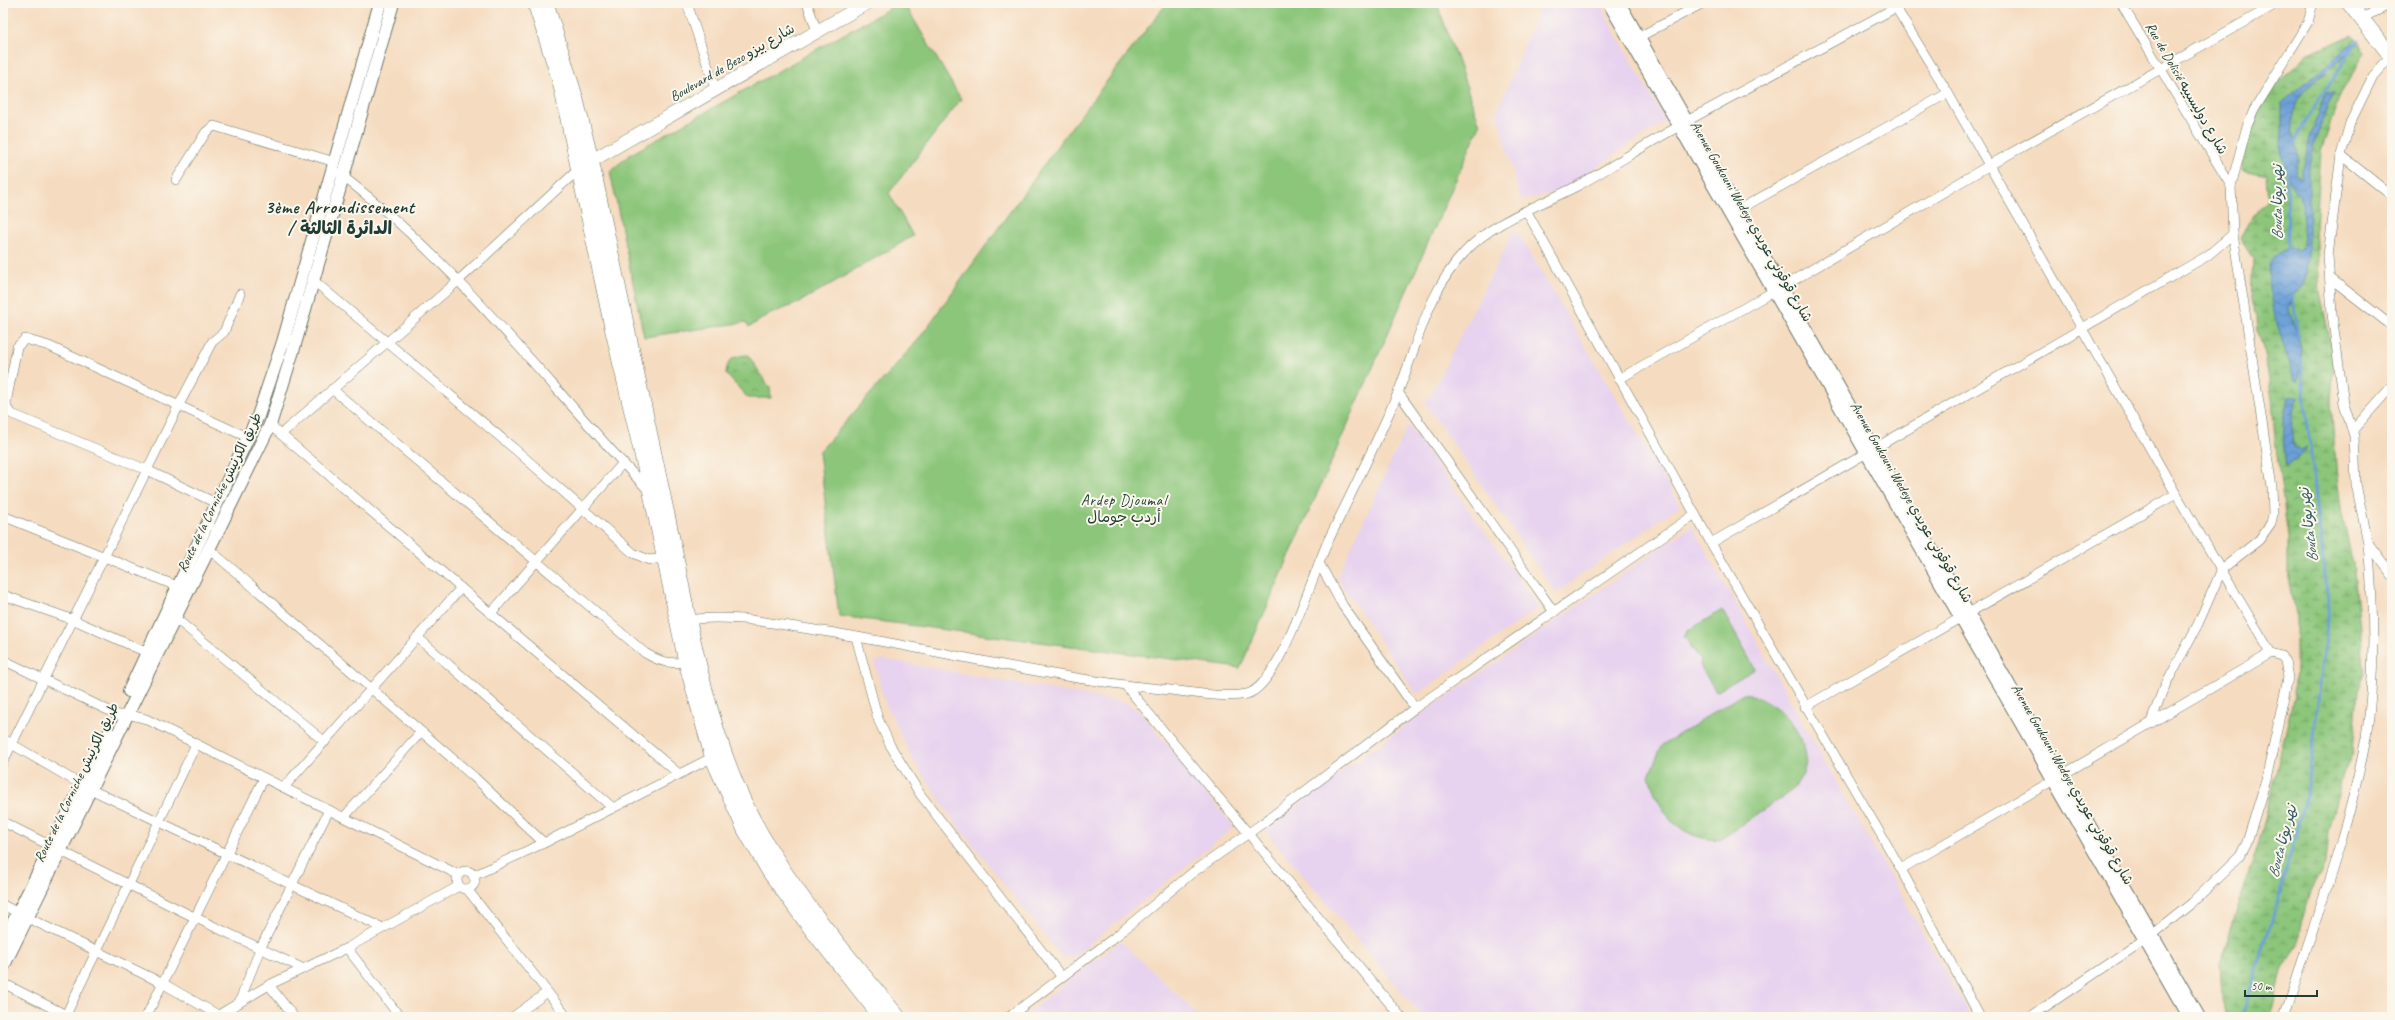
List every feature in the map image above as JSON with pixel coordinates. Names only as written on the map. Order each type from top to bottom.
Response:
[{"type":"main road","points":[[534,3],[586,164]]},
{"type":"main road","points":[[546,3],[574,96],[586,164],[664,558],[684,621],[686,662],[718,754],[755,823],[775,867],[810,926],[882,1017]]},
{"type":"main road","name":"Boulevard de Bezo شارع بيزو","points":[[586,164],[613,147],[716,91],[867,3]]},
{"type":"main road","points":[[2349,3],[2365,15],[2389,48]]},
{"type":"main road","points":[[619,326],[684,621],[718,754]]},
{"type":"main road","points":[[775,867],[898,1017]]},
{"type":"street","name":"Route de la Corniche طريق الكرنيش","points":[[122,715],[148,653],[249,438],[282,342],[380,3]]},
{"type":"street","name":"Route de la Corniche طريق الكرنيش","points":[[3,967],[22,915],[55,848],[122,715],[175,618],[270,425],[314,281],[393,3]]},
{"type":"street","points":[[687,3],[716,91]]},
{"type":"street","points":[[807,3],[817,31]]},
{"type":"street","name":"Avenue Goukouni Wedeye شارع قوقوني عويدي","points":[[1609,3],[1738,210],[1778,289]]},
{"type":"street","name":"Avenue Goukouni Wedeye شارع قوقوني عويدي","points":[[1619,3],[1639,37],[1684,124],[1871,452],[2149,937],[2199,1017]]},
{"type":"street","points":[[1639,37],[1703,3]]},
{"type":"street","points":[[684,621],[751,620],[856,637],[1126,686],[1225,694],[1247,694],[1256,690],[1262,684],[1286,645],[1319,564],[1398,392],[1416,340],[1444,277],[1465,251],[1498,226],[1577,185],[1894,5],[1904,3]]},
{"type":"street","name":"Rue de Dolisié شارع دوليسييه","points":[[2122,3],[2231,186]]},
{"type":"street","points":[[1619,379],[1778,289],[1988,166],[2278,3]]},
{"type":"street","points":[[2151,722],[2162,692],[2198,624],[2222,569],[2259,540],[2271,523],[2273,514],[2272,487],[2233,234],[2231,186],[2249,120],[2308,22],[2314,3]]},
{"type":"street","points":[[2365,15],[2392,4]]},
{"type":"street","points":[[1894,5],[1948,93],[1988,166],[2176,494],[2271,653]]},
{"type":"street","points":[[2284,1017],[2354,795],[2366,736],[2371,682],[2373,601],[2368,543],[2356,484],[2353,430],[2344,404],[2332,314],[2328,255],[2341,155],[2350,123],[2373,76],[2389,48]]},
{"type":"street","points":[[1738,210],[1948,93]]},
{"type":"street","points":[[176,180],[206,132],[214,126],[334,165],[344,177],[367,194],[459,280],[651,493]]},
{"type":"street","points":[[2341,155],[2392,196]]},
{"type":"street","points":[[281,434],[459,280],[586,164]]},
{"type":"street","points":[[1527,212],[1711,543],[1901,870],[1980,1017]]},
{"type":"street","points":[[1711,543],[2083,330],[2207,256],[2233,234]]},
{"type":"street","points":[[2330,278],[2392,326]]},
{"type":"street","points":[[314,281],[640,557],[649,560],[664,558]]},
{"type":"street","points":[[3,762],[179,405],[212,342],[224,332],[240,294]]},
{"type":"street","points":[[218,504],[147,470],[10,412],[6,403],[17,346],[25,339],[49,346],[249,438]]},
{"type":"street","points":[[2353,430],[2392,386]]},
{"type":"street","points":[[332,390],[536,562],[657,661],[670,664],[686,662]]},
{"type":"street","points":[[1398,392],[1554,612]]},
{"type":"street","points":[[270,425],[679,774]]},
{"type":"street","points":[[491,613],[623,463]]},
{"type":"street","points":[[1805,706],[1965,616],[2176,494]]},
{"type":"street","points":[[1009,1017],[1061,976],[1115,937],[1192,873],[1415,708],[1695,514]]},
{"type":"street","points":[[3,516],[179,587]]},
{"type":"street","points":[[2368,543],[2392,575]]},
{"type":"street","points":[[209,549],[420,733],[474,777],[544,843]]},
{"type":"street","points":[[1319,564],[1343,606],[1415,708]]},
{"type":"street","points":[[284,787],[461,588]]},
{"type":"street","points":[[3,596],[74,620],[148,653]]},
{"type":"street","points":[[175,618],[325,742]]},
{"type":"street","points":[[417,637],[613,808]]},
{"type":"street","points":[[856,637],[878,718],[904,771],[920,794],[1061,976]]},
{"type":"street","points":[[1901,870],[2271,653],[2277,654],[2286,662],[2288,678],[2266,780],[2247,842],[2230,866],[2192,903],[2149,937],[2030,1017]]},
{"type":"street","points":[[3,660],[122,715],[146,719],[459,875],[466,872],[473,876]]},
{"type":"street","points":[[1126,686],[1249,831],[1401,1017]]},
{"type":"street","points":[[344,817],[420,733]]},
{"type":"street","points":[[3,739],[86,786],[383,928]]},
{"type":"street","points":[[3,983],[67,1016],[95,952],[130,886],[196,744]]},
{"type":"street","points":[[473,876],[544,843],[718,754]]},
{"type":"street","points":[[146,1017],[194,917],[264,778]]},
{"type":"street","points":[[239,1003],[260,949],[329,810]]},
{"type":"street","points":[[3,822],[130,886],[304,969]]},
{"type":"street","points":[[459,875],[457,880],[546,993],[567,1017]]},
{"type":"street","points":[[3,905],[95,952],[162,983],[216,1016],[269,985],[347,948],[463,887],[473,885],[473,876]]},
{"type":"street","name":"Route de la Corniche طريق الكرنيش","points":[[3,942],[22,915]]},
{"type":"street","name":"Avenue Goukouni Wedeye شارع قوقوني عويدي","points":[[2149,937],[2189,1017]]},
{"type":"street","points":[[347,948],[400,1017]]},
{"type":"street","points":[[269,985],[294,1017]]},
{"type":"street","points":[[513,1017],[546,993]]},
{"type":"shaded area","points":[[1542,3],[1599,3],[1665,121],[1572,183],[1548,194],[1521,201],[1497,112]]},
{"type":"shaded area","points":[[1515,228],[1680,505],[1556,593],[1426,404]]},
{"type":"shaded area","points":[[1408,425],[1539,607],[1417,694],[1337,578]]},
{"type":"shaded area","points":[[1692,526],[1971,1017],[1423,1017],[1264,829],[1385,740]]},
{"type":"shaded area","points":[[882,659],[1127,703],[1140,712],[1234,827],[1072,958],[1061,956],[952,818],[913,760],[885,702],[875,664]]},
{"type":"shaded area","points":[[1121,941],[1200,1017],[1022,1017]]},
{"type":"green space","points":[[899,3],[904,3],[961,99],[889,193],[913,236],[798,303],[768,315],[749,327],[746,322],[644,337],[610,171],[631,154]]},
{"type":"green space","points":[[1167,3],[1437,3],[1480,125],[1240,668],[839,616],[819,452],[918,340],[1063,138]]},
{"type":"green space","points":[[2352,35],[2358,41],[2364,54],[2340,95],[2321,151],[2316,229],[2320,292],[2334,359],[2331,402],[2337,477],[2342,515],[2353,563],[2365,674],[2358,691],[2353,752],[2343,775],[2328,831],[2325,865],[2312,888],[2300,928],[2298,944],[2283,968],[2270,1017],[2226,1017],[2222,998],[2220,963],[2259,842],[2294,695],[2296,667],[2296,615],[2288,573],[2288,538],[2275,439],[2272,399],[2265,355],[2258,332],[2257,316],[2251,298],[2253,258],[2240,239],[2248,222],[2268,200],[2266,175],[2242,170],[2250,128],[2255,115],[2278,83],[2307,55]]},
{"type":"green space","points":[[748,355],[770,388],[771,398],[748,398],[726,374],[729,362],[732,359],[738,356]]},
{"type":"green space","points":[[1722,610],[1755,669],[1716,692],[1700,665],[1701,661],[1684,636],[1687,634],[1686,632]]},
{"type":"green space","points":[[1743,694],[1754,696],[1775,707],[1793,725],[1804,747],[1806,763],[1804,772],[1791,791],[1720,840],[1693,835],[1673,822],[1665,812],[1653,789],[1649,776],[1662,745]]},
{"type":"water","points":[[2352,43],[2358,44],[2311,84],[2303,93],[2297,103],[2292,120],[2298,157],[2296,172],[2301,178],[2310,137],[2326,93],[2335,92],[2328,104],[2312,151],[2309,167],[2309,246],[2306,273],[2302,287],[2293,295],[2289,309],[2302,351],[2298,381],[2294,380],[2276,320],[2269,288],[2269,274],[2271,263],[2274,258],[2289,247],[2298,250],[2304,246],[2302,205],[2299,195],[2290,182],[2282,157],[2282,103]]},
{"type":"water","points":[[2298,396],[2292,421],[2294,447],[2300,449],[2306,446],[2297,458],[2286,466],[2284,422],[2286,405],[2288,397]]},
{"type":"waterway","name":"Bouta نهر بوتا","points":[[2293,147],[2306,120],[2358,41]]},
{"type":"waterway","name":"Bouta نهر بوتا","points":[[2287,168],[2288,252]]},
{"type":"waterway","name":"Bouta نهر بوتا","points":[[2292,291],[2298,337]]},
{"type":"waterway","name":"Bouta نهر بوتا","points":[[2242,1017],[2279,897],[2308,787],[2329,609],[2300,359]]},
{"type":"district","name":"3ème Arrondissement / الدائرة الثالثة","points":[[340,217]]},
{"type":"district","name":"Ardep Djoumal أردب جومال","points":[[1124,508]]}]
